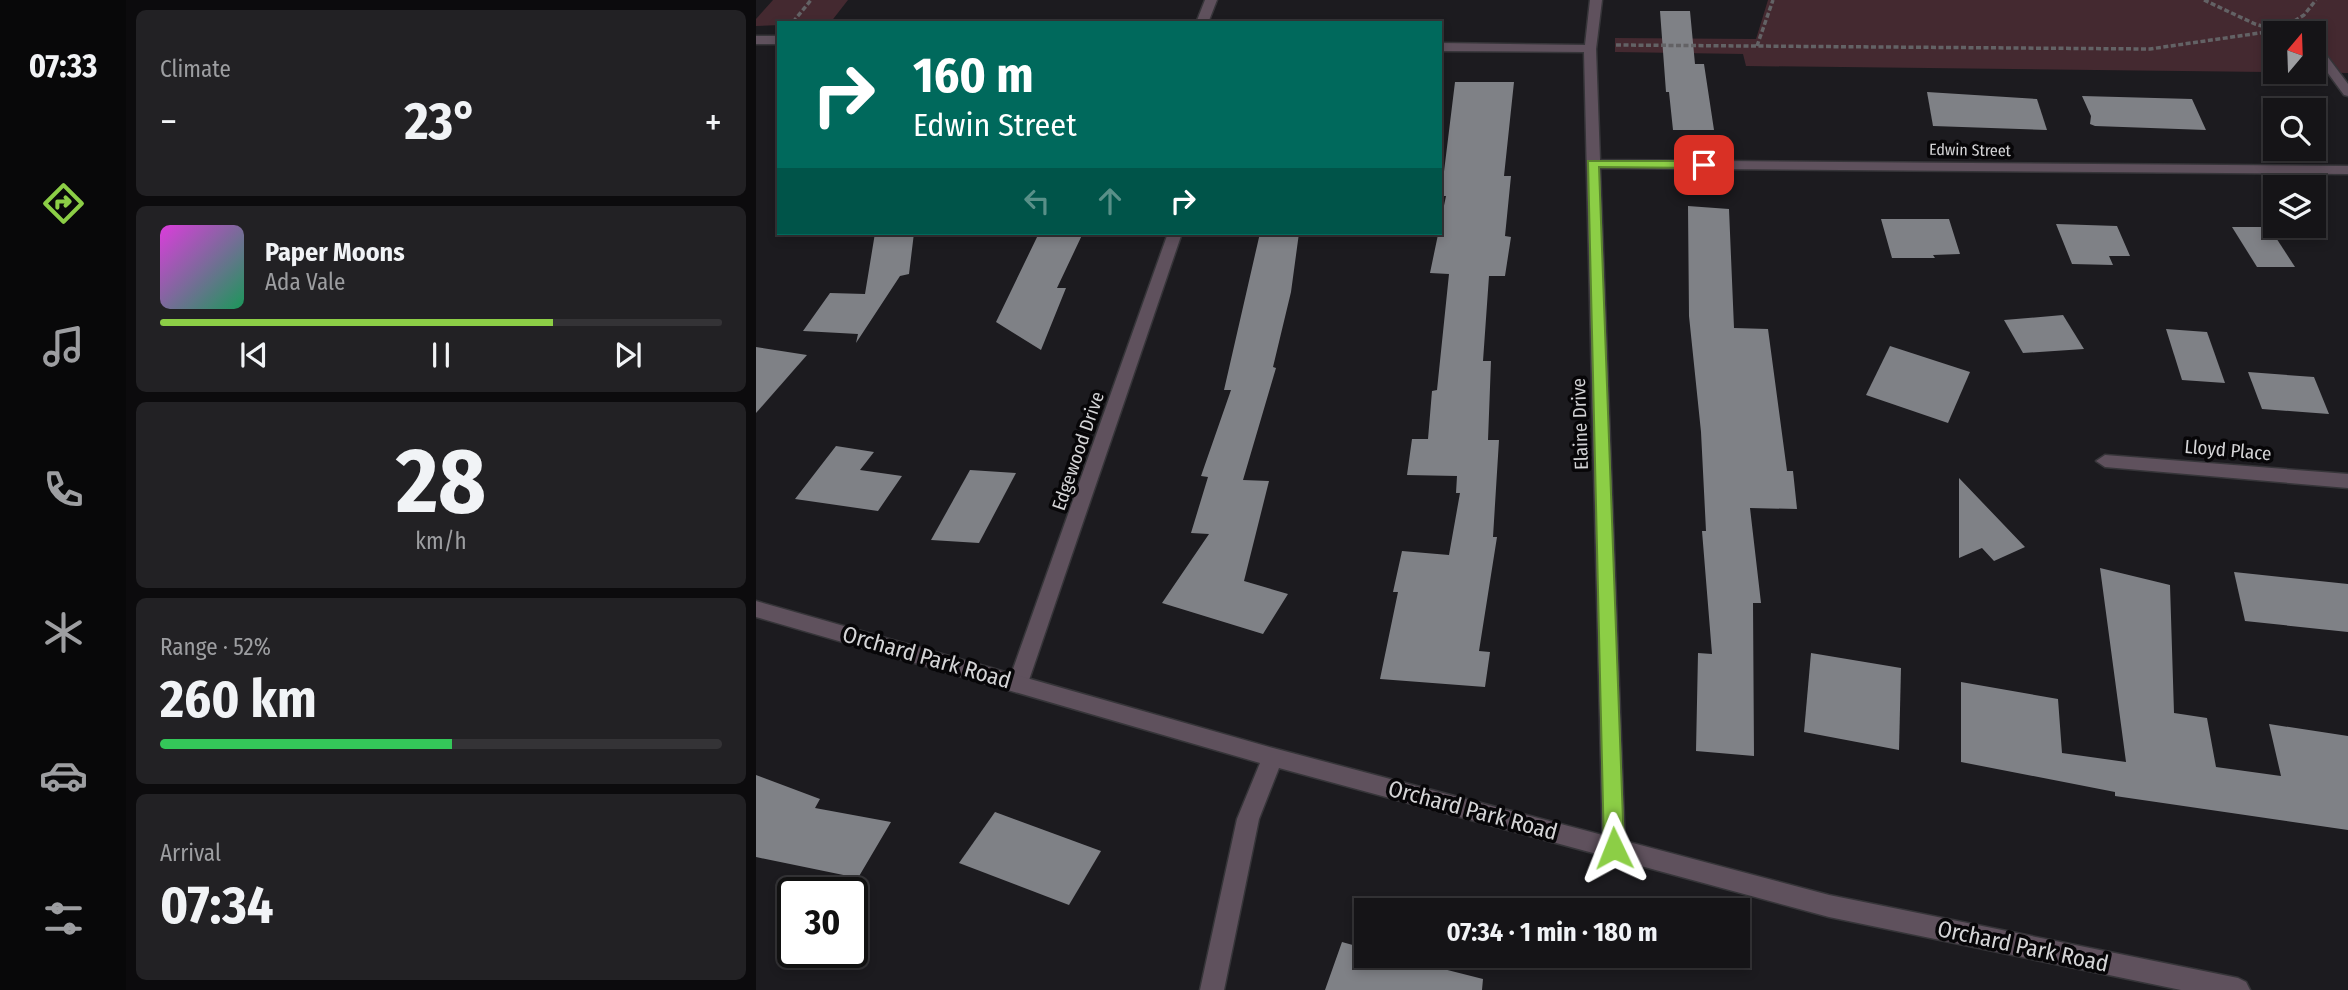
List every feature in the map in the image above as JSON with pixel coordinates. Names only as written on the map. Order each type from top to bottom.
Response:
[{"type":"street","points":[[1203,21],[1211,0]]},
{"type":"street","name":"Elaine Drive","points":[[1596,0],[1590,46],[1614,848]]},
{"type":"street","points":[[756,40],[777,40]]},
{"type":"street","points":[[1442,47],[1590,46]]},
{"type":"street","points":[[2326,63],[2348,92]]},
{"type":"street","name":"Edwin Street","points":[[1593,164],[2348,170]]},
{"type":"street","name":"Edgewood Drive","points":[[1018,683],[1174,235]]},
{"type":"street","name":"Lloyd Place","points":[[2105,461],[2348,481]]},
{"type":"street","name":"Orchard Park Road","points":[[756,609],[1273,757],[1829,906],[2238,990]]},
{"type":"street","points":[[1212,990],[1248,818],[1273,757]]},
{"type":"path","points":[[794,21],[811,0]]},
{"type":"path","points":[[1757,46],[1773,0]]},
{"type":"path","points":[[2204,0],[2263,25]]},
{"type":"path","points":[[2296,21],[2316,0]]},
{"type":"path","points":[[1590,46],[2150,49],[2263,33]]},
{"type":"shaded area","points":[[773,0],[848,0],[832,21],[777,21],[777,25],[756,26],[756,19]]},
{"type":"shaded area","points":[[1768,0],[2348,0],[2348,73],[2326,73],[2326,21],[2263,21],[2263,72],[1746,66],[1743,54],[1615,52],[1615,38],[1756,39]]},
{"type":"building","points":[[1660,11],[1690,11],[1695,64],[1704,64],[1714,130],[1673,130],[1669,92],[1666,92]]},
{"type":"building","points":[[1455,82],[1514,82],[1504,176],[1511,176],[1505,236],[1511,237],[1505,276],[1489,276],[1483,361],[1491,361],[1488,440],[1499,440],[1493,537],[1497,537],[1479,651],[1490,652],[1485,687],[1380,679],[1398,592],[1393,592],[1402,551],[1449,555],[1460,493],[1456,493],[1457,476],[1407,475],[1412,439],[1428,439],[1432,391],[1437,390],[1449,274],[1430,273],[1438,235],[1442,235],[1446,196],[1442,196]]},
{"type":"building","points":[[1927,92],[2037,99],[2047,130],[1933,126]]},
{"type":"building","points":[[2082,96],[2192,99],[2206,130],[2095,126],[2090,124],[2091,116]]},
{"type":"building","points":[[1688,206],[1729,209],[1734,328],[1768,329],[1787,471],[1793,471],[1797,509],[1750,508],[1761,603],[1753,603],[1754,756],[1696,751],[1698,653],[1712,654],[1702,531],[1706,531],[1701,432],[1689,316]]},
{"type":"building","points":[[1881,219],[1949,219],[1960,254],[1933,255],[1935,258],[1892,258]]},
{"type":"building","points":[[2056,224],[2117,226],[2130,256],[2109,256],[2113,265],[2072,264]]},
{"type":"building","points":[[2232,227],[2263,227],[2263,238],[2276,238],[2295,267],[2257,267]]},
{"type":"building","points":[[875,235],[914,235],[909,274],[900,276],[856,343],[858,334],[803,331],[830,293],[865,294]]},
{"type":"building","points":[[1038,235],[1082,235],[1057,288],[1066,288],[1041,350],[996,322]]},
{"type":"building","points":[[1260,235],[1299,235],[1291,292],[1273,367],[1276,368],[1243,480],[1269,481],[1244,581],[1288,594],[1263,634],[1162,603],[1209,534],[1191,533],[1208,477],[1201,476],[1231,390],[1224,390]]},
{"type":"building","points":[[2063,315],[2084,349],[2023,353],[2004,320]]},
{"type":"building","points":[[2166,329],[2207,332],[2225,383],[2182,380]]},
{"type":"building","points":[[1890,346],[1970,372],[1948,423],[1866,395]]},
{"type":"building","points":[[756,347],[807,355],[756,413]]},
{"type":"building","points":[[2248,372],[2314,377],[2329,414],[2262,409]]},
{"type":"building","points":[[836,446],[874,452],[860,470],[902,476],[878,511],[795,499]]},
{"type":"building","points":[[970,470],[1016,473],[979,543],[931,540]]},
{"type":"building","points":[[1959,478],[2025,547],[1994,561],[1982,548],[1959,558]]},
{"type":"building","points":[[2100,568],[2170,585],[2174,713],[2207,718],[2216,767],[2281,776],[2269,724],[2348,736],[2348,830],[2115,796],[2115,792],[1961,762],[1961,682],[2058,699],[2062,753],[2126,762]]},
{"type":"building","points":[[2234,572],[2348,584],[2348,632],[2245,621]]},
{"type":"building","points":[[1811,653],[1901,668],[1899,750],[1804,732]]},
{"type":"building","points":[[756,775],[820,799],[815,808],[891,822],[859,877],[756,857]]},
{"type":"building","points":[[995,812],[1101,851],[1069,905],[959,863]]},
{"type":"building","points":[[1342,942],[1354,945],[1354,968],[1439,968],[1483,979],[1482,990],[1325,990]]},
{"type":"route","points":[[1614,848],[1593,164],[1704,165]]}]
